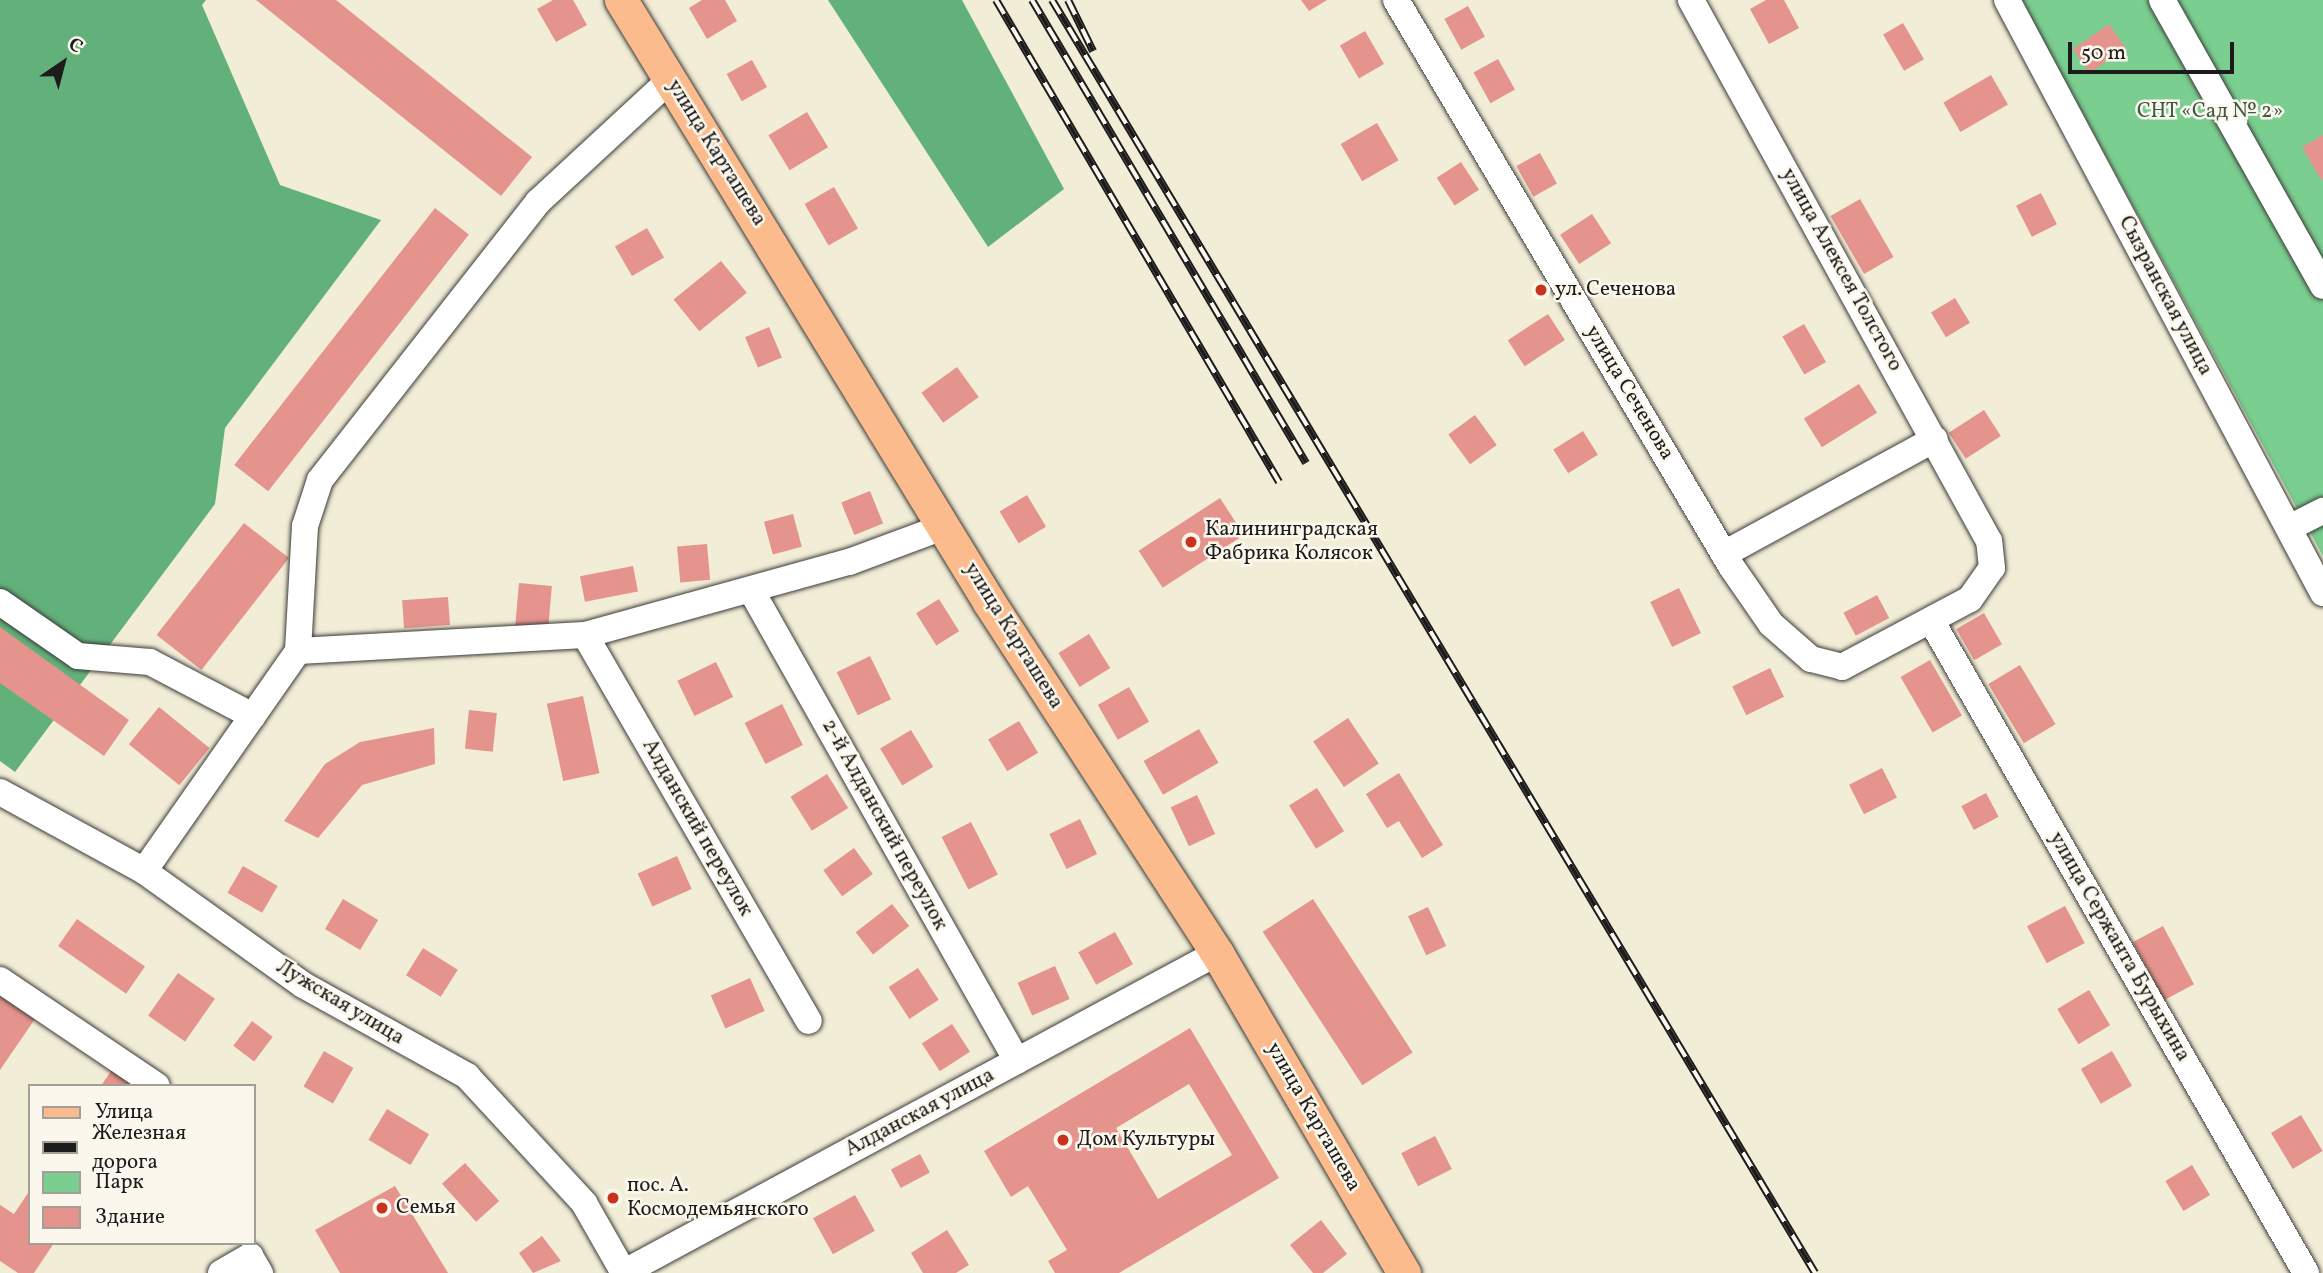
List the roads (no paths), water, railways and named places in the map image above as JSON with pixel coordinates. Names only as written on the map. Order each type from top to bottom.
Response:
[{"type":"main road","name":"улица Карташева","points":[[621,0],[946,526],[1217,953],[1404,1273]]},
{"type":"street","name":"улица Сеченова","points":[[1396,0],[1724,554],[1771,624],[1811,659],[1842,667],[1932,622],[1978,589],[1992,568],[1989,541]]},
{"type":"street","name":"улица Алексея Толстого","points":[[1691,0],[1989,541]]},
{"type":"street","name":"Сызранская улица","points":[[2007,0],[2323,593]]},
{"type":"street","points":[[2162,0],[2323,286]]},
{"type":"street","points":[[144,871],[298,651],[305,526],[320,480],[538,202],[671,79]]},
{"type":"street","points":[[1724,554],[1935,439]]},
{"type":"street","points":[[2289,528],[2323,511]]},
{"type":"street","points":[[298,651],[585,635],[751,590],[946,526]]},
{"type":"street","name":"2-й Алданский переулок","points":[[751,590],[1017,1060]]},
{"type":"street","points":[[0,602],[78,656],[150,662],[253,716]]},
{"type":"street","name":"улица Сержанта Бурыхина","points":[[1932,622],[2306,1273]]},
{"type":"street","name":"Алданский переулок","points":[[585,635],[809,1021]]},
{"type":"street","name":"Лужская улица","points":[[0,792],[144,871],[303,985],[467,1076],[584,1203],[623,1273]]},
{"type":"street","name":"Алданская улица","points":[[623,1273],[1217,953]]},
{"type":"street","points":[[0,980],[154,1084]]},
{"type":"street","points":[[221,1273],[250,1257]]},
{"type":"railway","points":[[996,0],[1279,482]]},
{"type":"railway","points":[[1032,0],[1306,463]]},
{"type":"railway","points":[[1052,0],[1815,1273]]},
{"type":"railway","points":[[1068,0],[1093,51]]},
{"type":"place","name":"ул. Сеченова","points":[[1541,290]]},
{"type":"place","name":"Калининградская Фабрика Колясок","points":[[1191,542]]},
{"type":"place","name":"Дом Культуры","points":[[1063,1140]]},
{"type":"place","name":"пос. А. Космодемьянского","points":[[613,1198]]},
{"type":"place","name":"Семья","points":[[382,1208]]},
{"type":"park label","name":"СНТ «Сад № 2»","points":[[2210,112]]}]
